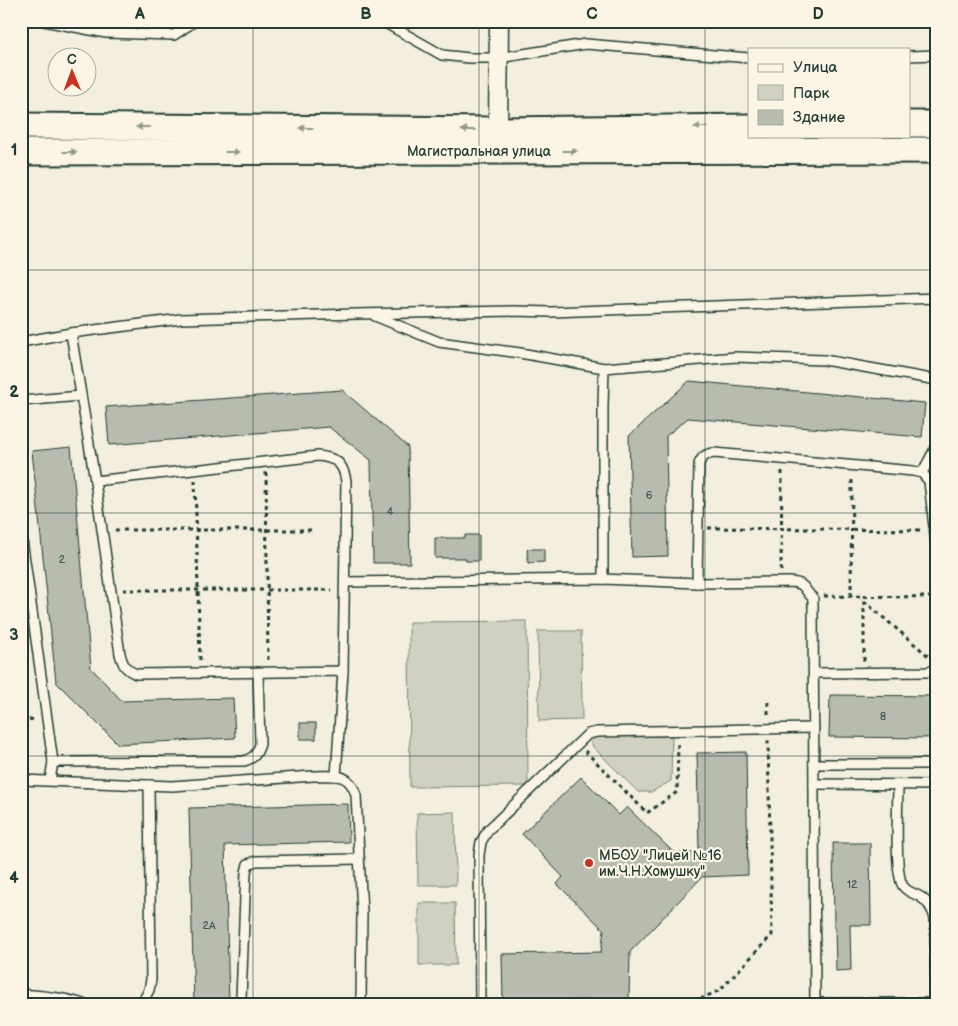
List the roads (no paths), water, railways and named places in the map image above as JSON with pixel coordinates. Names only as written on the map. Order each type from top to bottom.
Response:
[{"type":"main road","points":[[910,124],[937,124]]},
{"type":"main road","name":"Магистральная улица","points":[[21,126],[498,130],[748,126]]},
{"type":"main road","name":"Магистральная улица","points":[[21,152],[937,150]]},
{"type":"street","points":[[498,130],[499,21]]},
{"type":"lane","points":[[44,21],[106,33],[174,34],[195,21]]},
{"type":"lane","points":[[382,21],[442,55],[469,58],[498,58],[586,44],[748,58]]},
{"type":"lane","points":[[910,56],[937,55]]},
{"type":"lane","points":[[21,342],[71,333],[181,319],[514,311],[551,312],[937,298]]},
{"type":"lane","points":[[370,314],[439,342],[520,353],[604,368],[736,357],[824,360],[937,380]]},
{"type":"lane","points":[[71,333],[123,665],[129,671],[136,674],[343,671]]},
{"type":"lane","points":[[602,579],[604,368]]},
{"type":"lane","points":[[21,401],[81,396]]},
{"type":"lane","points":[[922,474],[937,445]]},
{"type":"lane","points":[[697,583],[699,464],[701,458],[706,454],[714,453],[913,471],[922,474],[929,481],[937,554]]},
{"type":"lane","points":[[95,481],[318,456],[330,457],[339,462],[346,481],[345,586],[343,671],[336,776]]},
{"type":"lane","points":[[21,532],[53,762],[50,780]]},
{"type":"lane","points":[[345,586],[602,579],[697,583],[797,582],[803,585],[813,598],[815,1004],[936,1004],[935,918],[927,902],[902,886],[899,877],[898,785]]},
{"type":"lane","points":[[814,673],[927,672],[937,670]]},
{"type":"lane","points":[[53,762],[244,761],[252,758],[258,752],[260,744],[263,672]]},
{"type":"lane","points":[[480,1005],[479,855],[481,842],[488,830],[577,743],[588,734],[598,732],[814,728]]},
{"type":"lane","points":[[814,764],[937,764]]},
{"type":"lane","points":[[21,780],[172,786],[313,776],[346,778],[353,786],[356,795],[362,913],[361,1005]]},
{"type":"lane","points":[[814,784],[937,786]]},
{"type":"lane","points":[[141,1005],[149,990],[151,980],[149,785]]},
{"type":"lane","points":[[242,1005],[246,872],[248,864],[256,861],[359,859]]},
{"type":"lane","points":[[21,994],[61,998],[86,1005]]},
{"type":"place","name":"МБОУ \"Лицей №16 им.Ч.Н.Хомушку\"","points":[[589,863]]}]
